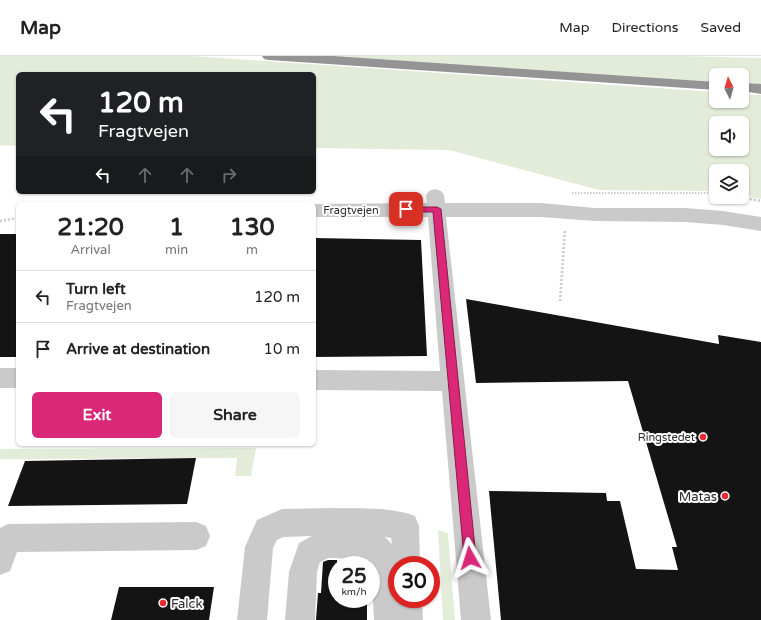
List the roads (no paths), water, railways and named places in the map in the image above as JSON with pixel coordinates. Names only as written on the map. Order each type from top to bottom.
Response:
[{"type":"highway","points":[[269,56],[709,86]]},
{"type":"highway","points":[[749,88],[761,89]]},
{"type":"street","name":"Fragtvejen","points":[[316,210],[436,202],[541,210],[566,214],[729,217],[761,224]]},
{"type":"street","points":[[436,202],[476,620]]},
{"type":"street","points":[[0,378],[16,378]]},
{"type":"street","points":[[316,380],[454,381]]},
{"type":"street","points":[[252,620],[259,547],[267,530],[282,523],[330,522],[392,524],[405,526],[406,556]]},
{"type":"street","points":[[0,561],[8,538],[196,536]]},
{"type":"street","points":[[300,620],[303,572],[309,553],[325,544],[373,545],[384,556],[390,620]]},
{"type":"street","points":[[407,608],[408,620]]},
{"type":"place","name":"Ringstedet","points":[[703,437]]},
{"type":"place","name":"Matas","points":[[725,496]]},
{"type":"place","name":"Falck","points":[[163,603]]}]
